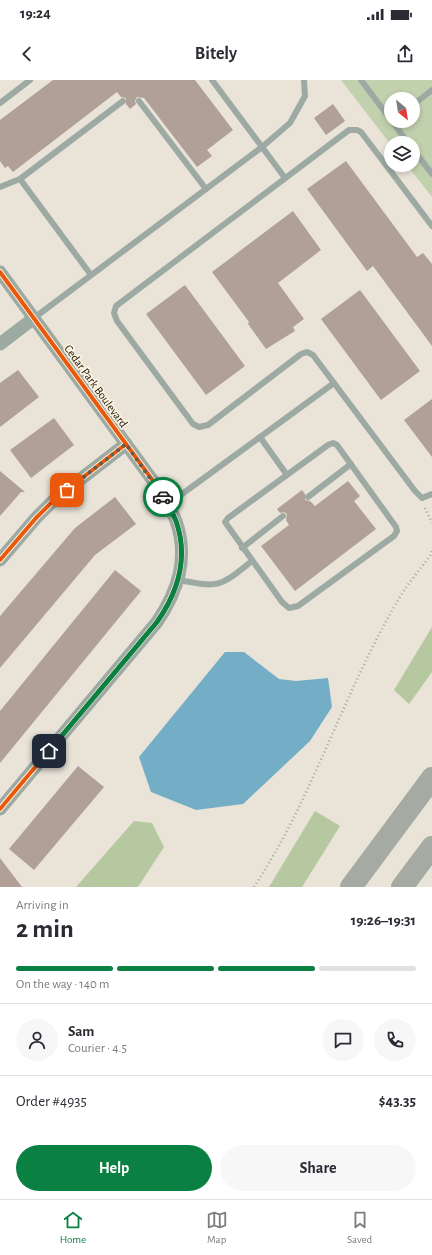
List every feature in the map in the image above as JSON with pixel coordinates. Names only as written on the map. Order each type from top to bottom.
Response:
[{"type":"highway","points":[[351,887],[432,778]]},
{"type":"highway","points":[[402,887],[432,847]]},
{"type":"street","name":"Cedar Park Boulevard","points":[[0,272],[159,489],[176,520],[181,541],[179,580],[170,603],[157,622],[0,809]]},
{"type":"street","points":[[0,344],[34,318]]},
{"type":"street","points":[[0,560],[36,518],[55,500],[126,444]]},
{"type":"lane","points":[[0,103],[30,80]]},
{"type":"lane","points":[[212,80],[285,178]]},
{"type":"lane","points":[[34,318],[262,147],[290,122],[305,96],[304,80]]},
{"type":"lane","points":[[361,80],[384,110]]},
{"type":"lane","points":[[420,99],[432,90]]},
{"type":"lane","points":[[0,186],[20,179],[123,100]]},
{"type":"lane","points":[[139,101],[206,189]]},
{"type":"lane","points":[[432,226],[361,132],[357,130],[349,130],[116,306],[114,313],[117,321],[193,424],[199,428],[208,425],[301,354],[307,352],[313,355],[415,491],[422,498],[432,494]]},
{"type":"lane","points":[[420,158],[432,174]]},
{"type":"lane","points":[[20,179],[92,275]]},
{"type":"lane","points":[[167,505],[334,383]]},
{"type":"lane","points":[[260,437],[287,475]]},
{"type":"lane","points":[[333,443],[337,445],[351,464],[396,527],[397,531],[394,536],[298,606],[289,608],[282,602],[242,548],[225,522],[228,518],[328,445],[333,443]]},
{"type":"lane","points":[[308,497],[351,464]]},
{"type":"lane","points":[[242,548],[283,516]]},
{"type":"lane","points":[[179,580],[217,585],[226,581],[252,561]]},
{"type":"path","points":[[422,498],[432,523]]},
{"type":"path","points":[[254,887],[275,855],[326,751],[370,654],[403,592],[432,551]]},
{"type":"green space","points":[[341,80],[432,80],[432,197],[412,172],[420,172],[420,136],[384,136]]},
{"type":"green space","points":[[432,627],[432,672],[409,704],[394,690]]},
{"type":"green space","points":[[315,811],[340,826],[302,887],[269,887]]},
{"type":"green space","points":[[134,821],[152,823],[164,847],[138,887],[76,887]]},
{"type":"water","points":[[225,652],[244,652],[279,679],[296,681],[328,678],[332,707],[310,741],[243,804],[196,810],[151,792],[139,757]]},
{"type":"building","points":[[53,80],[195,80],[233,130],[207,150],[212,156],[197,167],[144,98],[137,97],[135,101],[136,104],[130,109],[126,104],[126,98],[121,97],[117,92],[13,172],[8,166],[5,168],[0,161],[0,120]]},
{"type":"building","points":[[333,104],[345,121],[326,135],[314,118]]},
{"type":"building","points":[[346,161],[417,257],[423,253],[432,264],[432,346],[373,266],[367,271],[307,189]]},
{"type":"building","points":[[293,211],[321,250],[278,283],[304,319],[293,327],[295,331],[266,349],[248,324],[249,322],[212,272]]},
{"type":"building","points":[[185,285],[245,366],[206,395],[146,314]]},
{"type":"building","points":[[360,290],[420,371],[381,400],[321,319]]},
{"type":"building","points":[[18,370],[39,397],[0,427],[0,383]]},
{"type":"building","points":[[432,399],[432,457],[404,420]]},
{"type":"building","points":[[54,418],[74,445],[31,478],[10,450]]},
{"type":"building","points":[[0,471],[25,492],[21,492],[0,516]]},
{"type":"building","points":[[348,481],[360,496],[354,501],[376,529],[295,591],[261,546],[289,525],[286,520],[287,514],[284,512],[280,513],[277,509],[302,490],[305,494],[305,500],[310,501],[315,506]]},
{"type":"building","points":[[115,497],[136,524],[95,555],[0,668],[0,616],[75,528]]},
{"type":"building","points":[[115,570],[141,591],[0,763],[0,711]]},
{"type":"building","points":[[78,766],[104,787],[34,870],[9,849]]},
{"type":"building","points":[[0,858],[22,887],[0,887]]},
{"type":"cycle path","points":[[0,272],[159,489],[176,521],[180,535],[181,548],[181,561],[176,586],[157,622],[0,809]]},
{"type":"cycle path","points":[[0,560],[36,518],[55,499],[126,444]]},
{"type":"way so far","points":[[67,490],[126,444],[159,489],[163,497]]},
{"type":"route","points":[[49,751],[157,622],[170,603],[179,580],[181,541],[176,520],[163,497]]}]
